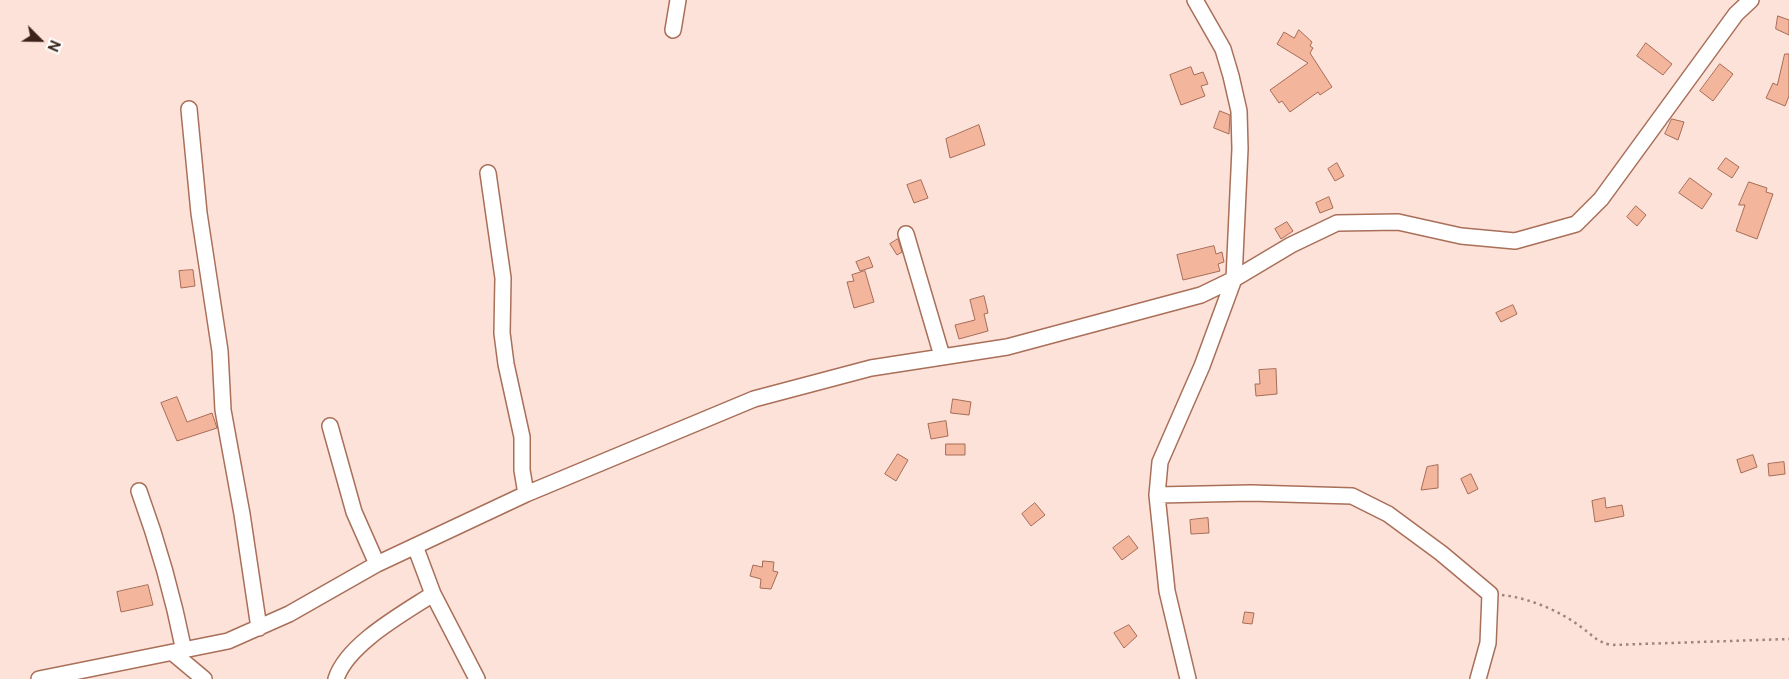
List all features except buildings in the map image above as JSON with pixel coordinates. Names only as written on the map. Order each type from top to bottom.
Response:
[{"type":"street","points":[[673,30],[678,0]]},
{"type":"street","points":[[1188,679],[1167,591],[1156,496],[1160,462],[1202,366],[1234,279],[1240,149],[1239,111],[1223,49],[1195,0]]},
{"type":"street","points":[[39,679],[228,641],[289,614],[378,564],[526,494],[754,399],[871,368],[1007,347],[1069,332],[1201,295],[1234,279],[1291,245],[1337,223],[1398,222],[1461,236],[1515,241],[1576,224],[1601,199],[1736,14],[1751,0]]},
{"type":"street","points":[[189,109],[199,213],[220,351],[223,410],[242,514],[259,628]]},
{"type":"street","points":[[488,173],[503,278],[502,333],[506,364],[522,437],[522,470],[526,494]]},
{"type":"street","points":[[906,234],[942,356]]},
{"type":"street","points":[[330,426],[354,512],[378,564]]},
{"type":"street","points":[[139,491],[156,537],[177,616],[178,652],[204,679]]},
{"type":"street","points":[[1156,496],[1251,493],[1352,496],[1388,514],[1441,553],[1490,594],[1488,643],[1478,679]]},
{"type":"street","points":[[415,546],[433,594],[477,679]]},
{"type":"street","points":[[336,679],[349,657],[364,643],[390,622],[433,594]]},
{"type":"path","points":[[1490,594],[1513,597],[1550,609],[1582,627],[1594,639],[1611,644],[1789,639]]}]
